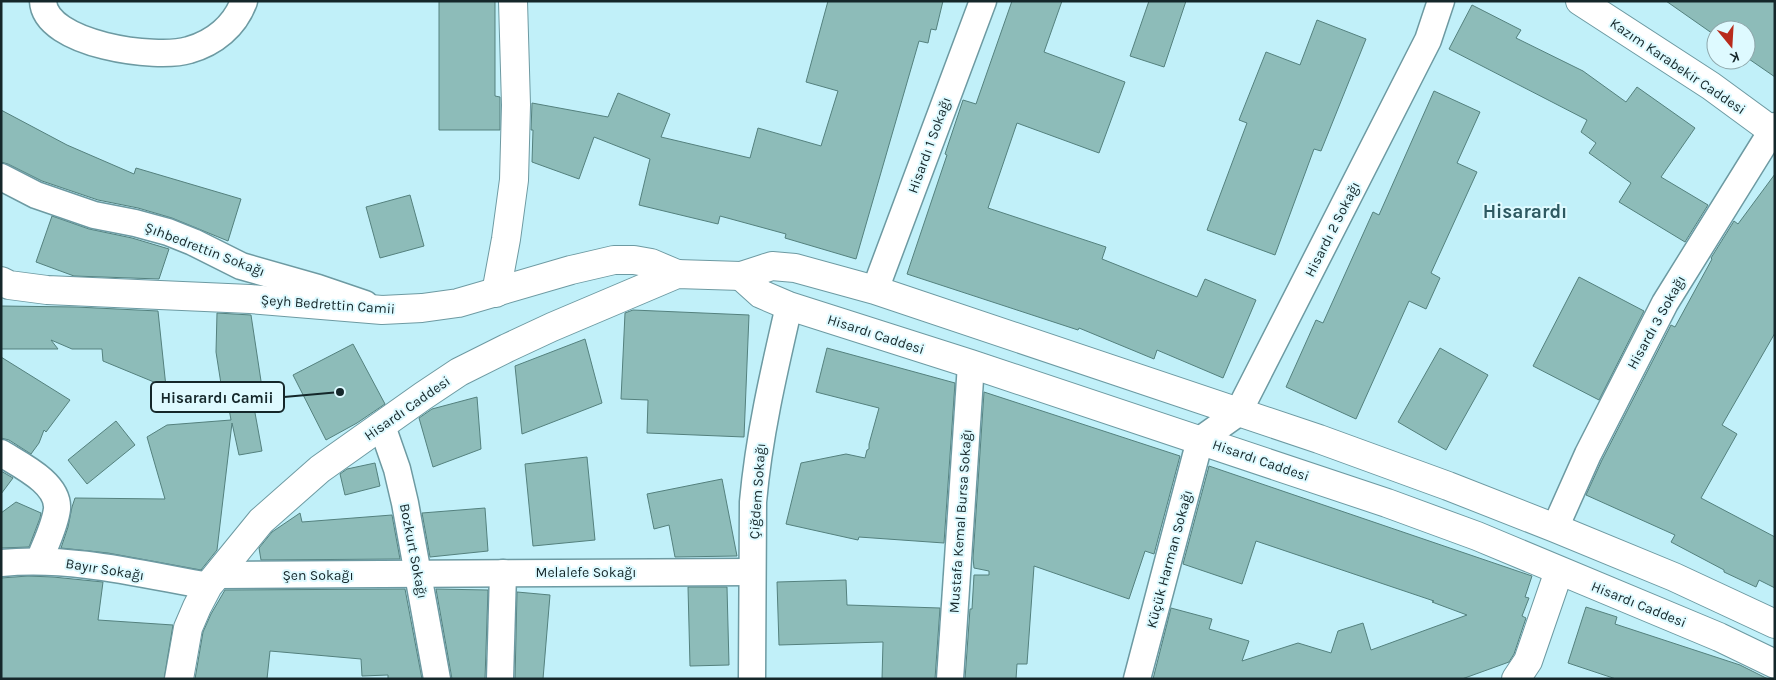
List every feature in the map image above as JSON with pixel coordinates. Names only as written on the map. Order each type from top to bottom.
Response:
[{"type":"street","points":[[43,1],[48,15],[54,23],[70,33],[91,42],[111,48],[168,54],[187,51],[219,36],[232,23],[244,1]]},
{"type":"street","points":[[496,293],[514,180],[516,106],[513,1]]},
{"type":"street","name":"Hisardı 1 Sokağı","points":[[876,290],[983,1]]},
{"type":"street","name":"Hisardı 2 Sokağı","points":[[1200,440],[1238,413],[1428,40],[1442,1]]},
{"type":"street","name":"Kazım Karabekir Caddesi","points":[[1580,1],[1774,130]]},
{"type":"street","name":"Hisardı 3 Sokağı","points":[[1555,528],[1588,454],[1665,303],[1774,130]]},
{"type":"street","name":"Şıhbedrettin Sokağı","points":[[1,177],[36,195],[94,215],[168,232],[241,266],[318,288],[382,310]]},
{"type":"street","name":"Şeyh Bedrettin Camii","points":[[4,285],[48,290],[250,299],[382,310],[422,308],[458,303],[571,270],[614,260],[634,260],[651,263],[678,274]]},
{"type":"street","name":"Hisardı Caddesi","points":[[179,679],[188,628],[213,581],[261,521],[320,469],[459,372],[552,327],[678,274],[740,276],[772,266],[795,268],[876,290],[1319,439],[1438,482],[1555,528],[1674,577],[1775,624]]},
{"type":"street","name":"Hisardı Caddesi","points":[[740,276],[761,294],[789,306],[1200,440],[1478,536],[1711,634],[1775,664]]},
{"type":"street","name":"Çiğdem Sokağı","points":[[752,679],[753,502],[759,446],[789,306]]},
{"type":"street","name":"Mustafa Kemal Bursa Sokağı","points":[[950,679],[971,364]]},
{"type":"street","name":"Bozkurt Sokağı","points":[[382,426],[397,469],[405,503],[437,679]]},
{"type":"street","name":"Küçük Harman Sokağı","points":[[1137,679],[1200,440]]},
{"type":"street","points":[[1,453],[35,474],[49,487],[55,496],[56,515],[39,561]]},
{"type":"street","name":"Bayır Sokağı","points":[[1,563],[39,561],[96,566],[213,581]]},
{"type":"street","points":[[1516,679],[1528,661],[1559,571]]},
{"type":"street","name":"Melalefe Sokağı","points":[[419,575],[752,572]]},
{"type":"street","points":[[500,679],[503,573]]},
{"type":"street","name":"Şen Sokağı","points":[[213,581],[419,575]]},
{"type":"building","points":[[439,1],[495,1],[495,96],[500,97],[500,130],[439,130]]},
{"type":"building","points":[[828,1],[943,1],[936,30],[931,29],[928,43],[919,41],[856,259],[785,238],[786,234],[720,216],[718,224],[639,205],[650,159],[594,137],[579,179],[532,162],[532,103],[608,117],[618,93],[670,114],[661,137],[750,158],[758,128],[821,146],[838,91],[806,82]]},
{"type":"building","points":[[1012,1],[1062,1],[1044,52],[1125,82],[1099,153],[1017,123],[988,208],[1106,247],[1102,259],[1197,297],[1205,279],[1256,300],[1223,378],[1157,350],[1154,359],[1079,328],[1078,330],[907,274],[947,155],[945,154],[963,100],[976,104]]},
{"type":"building","points":[[1149,1],[1186,1],[1164,67],[1130,56]]},
{"type":"building","points":[[1666,1],[1775,1],[1775,77],[1756,64],[1756,20],[1706,20],[1706,29]]},
{"type":"building","points":[[1472,5],[1521,30],[1516,38],[1583,71],[1626,102],[1637,87],[1695,128],[1661,177],[1708,205],[1685,242],[1619,202],[1631,183],[1589,153],[1596,143],[1581,132],[1587,120],[1449,49]]},
{"type":"building","points":[[1317,20],[1366,39],[1321,151],[1314,149],[1275,255],[1207,230],[1247,123],[1239,120],[1266,52],[1300,65]]},
{"type":"building","points":[[1434,91],[1480,112],[1457,163],[1477,172],[1431,273],[1440,278],[1426,309],[1409,301],[1356,419],[1286,387],[1316,320],[1323,323],[1373,212],[1379,215]]},
{"type":"building","points":[[1,110],[67,145],[134,174],[136,168],[241,199],[228,241],[172,218],[138,208],[98,200],[42,181],[1,162]]},
{"type":"building","points":[[1775,174],[1775,333],[1722,425],[1737,434],[1701,498],[1775,537],[1775,588],[1759,580],[1756,587],[1724,572],[1724,570],[1671,542],[1675,535],[1586,495],[1671,325],[1675,327],[1711,258],[1734,221],[1738,224]]},
{"type":"building","points":[[410,195],[424,246],[380,258],[366,207]]},
{"type":"building","points":[[52,216],[89,229],[132,238],[169,249],[159,279],[74,276],[36,262]]},
{"type":"building","points":[[1579,277],[1644,311],[1599,400],[1533,366]]},
{"type":"building","points":[[1,306],[158,311],[166,387],[103,361],[102,349],[72,349],[51,340],[58,349],[1,349]]},
{"type":"building","points":[[633,310],[749,315],[744,437],[647,433],[648,400],[621,399],[625,313]]},
{"type":"building","points":[[217,313],[251,315],[261,381],[261,401],[253,402],[262,451],[239,455],[232,423],[217,550],[201,570],[108,553],[61,548],[75,498],[165,499],[147,437],[167,425],[231,420],[228,403],[224,403],[216,352]]},
{"type":"building","points":[[585,339],[602,403],[522,434],[515,366]]},
{"type":"building","points":[[353,344],[385,404],[357,423],[326,440],[293,375]]},
{"type":"building","points":[[827,348],[955,383],[944,543],[859,537],[858,540],[786,524],[801,463],[846,454],[865,458],[879,408],[816,392]]},
{"type":"building","points":[[1440,348],[1488,375],[1446,450],[1398,422]]},
{"type":"building","points":[[1,357],[70,400],[46,432],[44,430],[39,443],[31,454],[9,440],[1,438]]},
{"type":"building","points":[[984,392],[1180,456],[1154,554],[1145,551],[1129,599],[1034,566],[1027,664],[1017,664],[1016,679],[965,679],[974,575],[989,575],[989,571],[974,568],[973,558]]},
{"type":"building","points":[[477,397],[481,449],[433,467],[419,418],[432,409]]},
{"type":"building","points":[[116,421],[135,445],[87,484],[68,460]]},
{"type":"building","points":[[587,457],[595,540],[533,546],[525,464]]},
{"type":"building","points":[[375,463],[380,486],[345,495],[340,474],[347,469]]},
{"type":"building","points":[[1209,466],[1532,576],[1525,597],[1529,598],[1522,616],[1526,618],[1514,654],[1509,662],[1462,679],[1153,679],[1171,608],[1212,619],[1209,629],[1249,641],[1242,661],[1298,643],[1331,653],[1338,631],[1363,623],[1371,650],[1467,615],[1432,602],[1434,601],[1256,541],[1242,584],[1183,564]]},
{"type":"building","points":[[1,471],[13,478],[1,494]]},
{"type":"building","points":[[722,479],[737,556],[675,557],[669,525],[654,529],[647,494]]},
{"type":"building","points":[[16,502],[41,513],[40,518],[29,547],[1,548],[1,513]]},
{"type":"building","points":[[485,508],[488,551],[430,557],[422,513]]},
{"type":"building","points":[[300,513],[302,522],[392,515],[400,559],[261,560],[259,548],[272,532]]},
{"type":"building","points":[[28,576],[103,582],[98,620],[173,625],[164,679],[1,679],[1,578]]},
{"type":"building","points":[[846,580],[847,605],[940,608],[935,679],[882,679],[883,642],[779,645],[777,582]]},
{"type":"building","points":[[688,587],[727,587],[729,665],[690,666]]},
{"type":"building","points":[[405,589],[422,679],[388,679],[388,675],[362,676],[361,659],[270,651],[267,679],[195,679],[203,632],[225,590]]},
{"type":"building","points":[[436,589],[488,590],[485,679],[452,679]]},
{"type":"building","points":[[517,592],[550,595],[543,679],[515,679]]},
{"type":"building","points":[[1586,607],[1617,617],[1615,624],[1740,665],[1768,679],[1616,679],[1568,663]]},
{"type":"place","name":"Hisarardı Camii","points":[[340,392]]},
{"type":"district","name":"Hisarardı","points":[[1525,211]]}]
